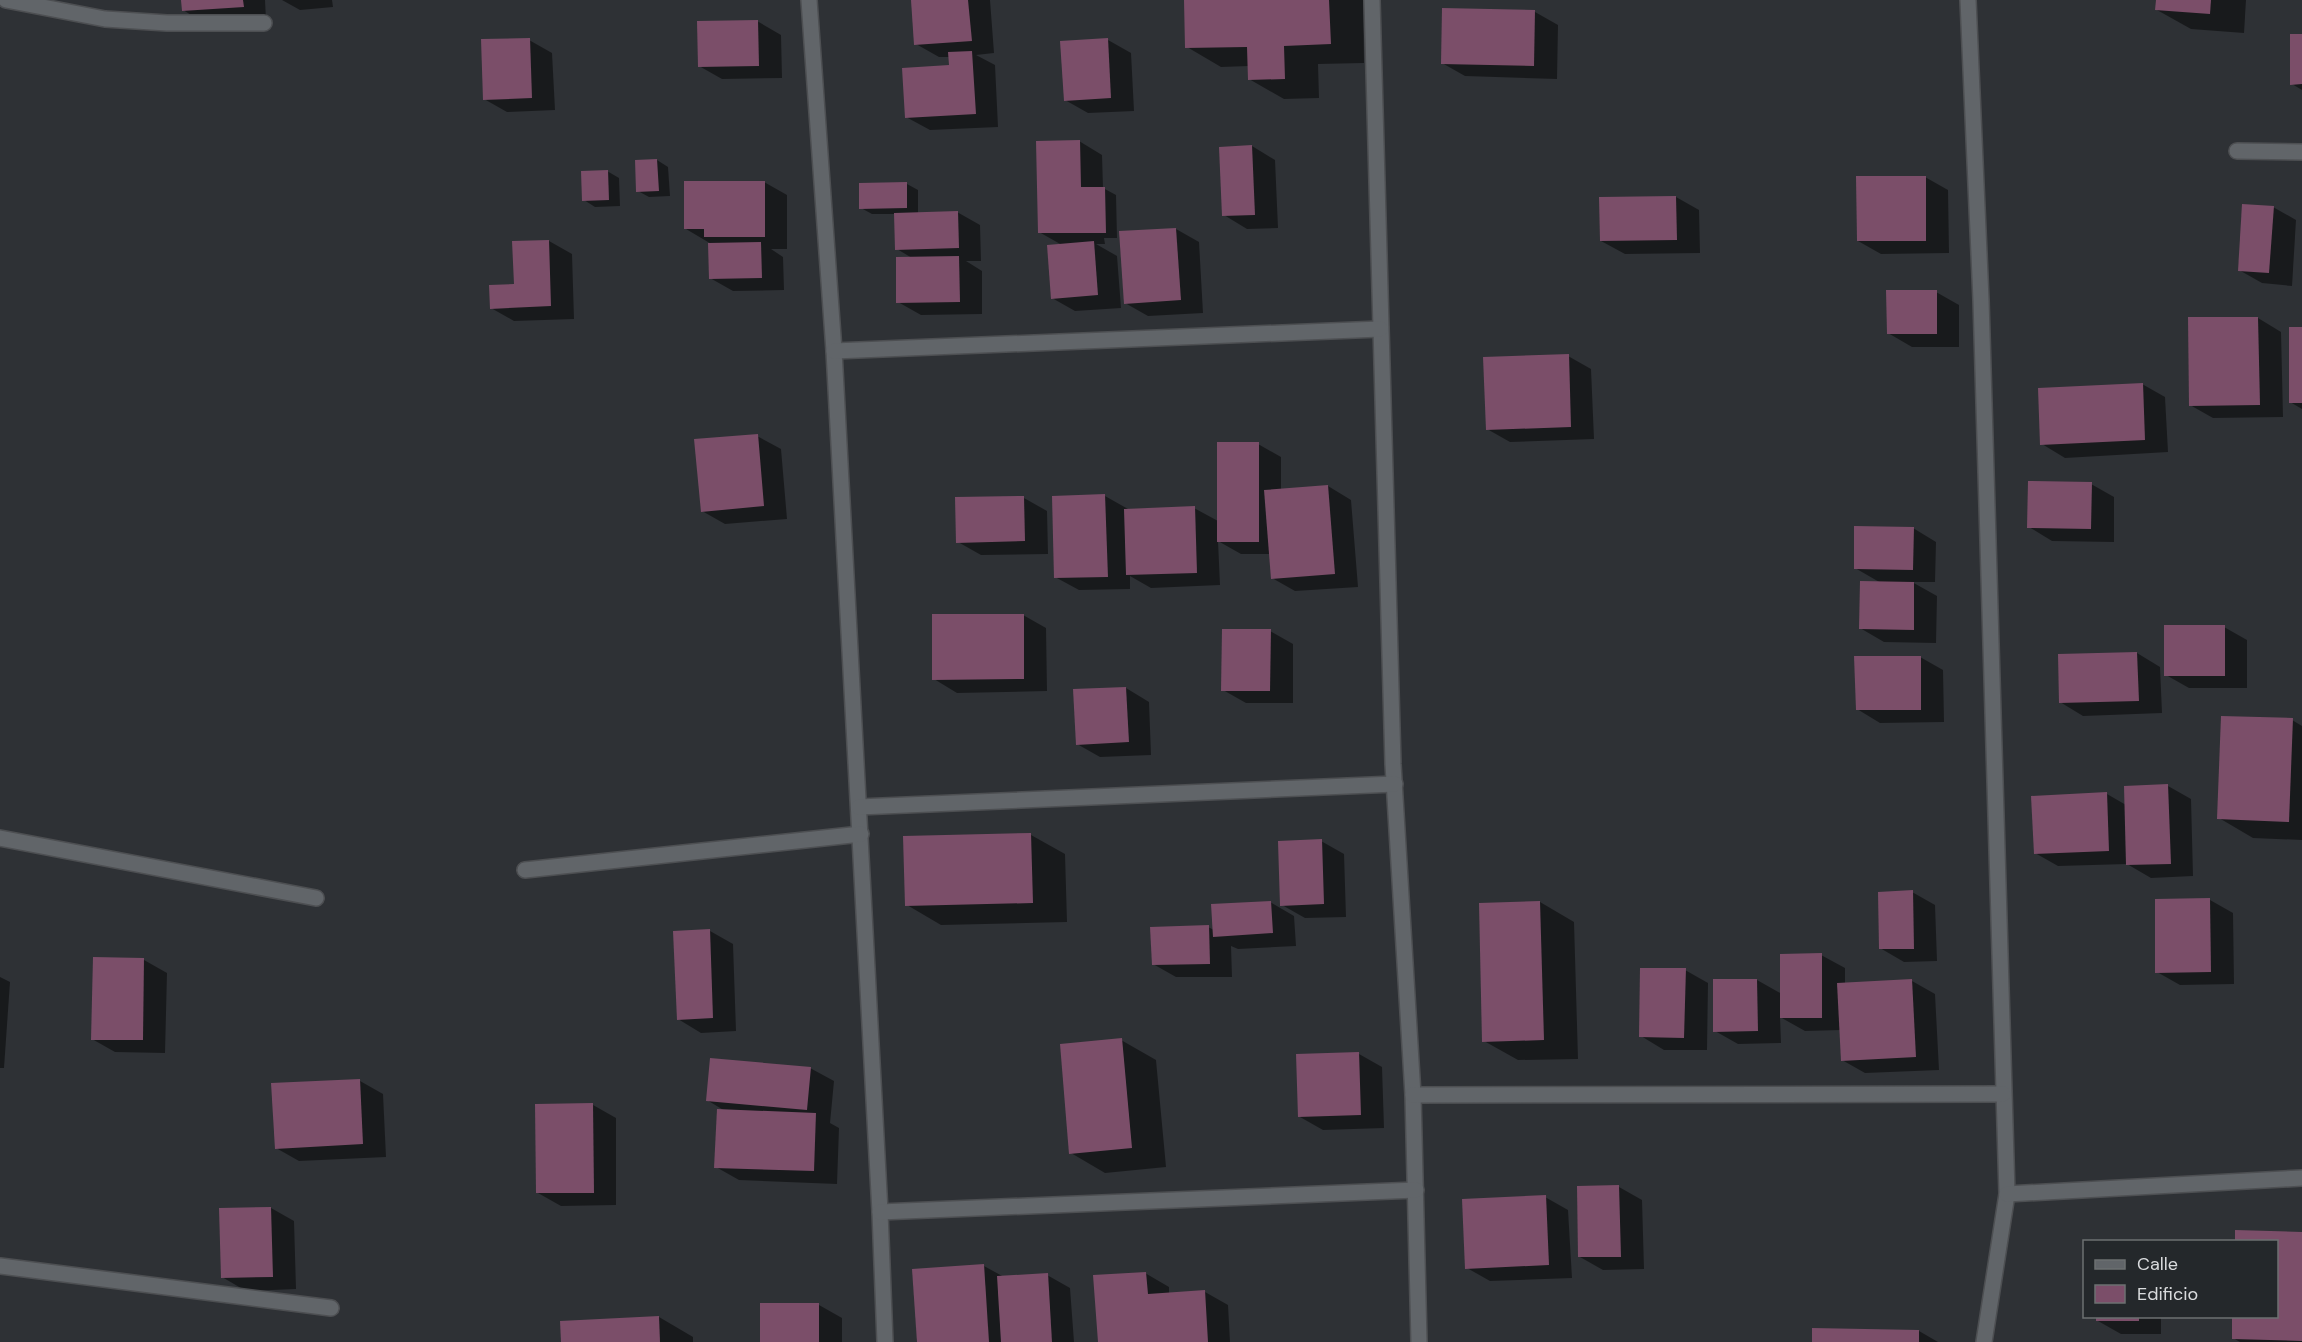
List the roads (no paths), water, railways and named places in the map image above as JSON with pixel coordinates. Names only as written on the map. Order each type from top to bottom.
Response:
[{"type":"street","points":[[6,0],[105,19],[167,23],[264,23]]},
{"type":"street","points":[[809,0],[834,351],[861,834],[885,1342]]},
{"type":"street","points":[[1372,0],[1395,784],[1413,1095],[1419,1342]]},
{"type":"street","points":[[1968,0],[1981,312],[2007,1194],[1984,1342]]},
{"type":"street","points":[[2237,151],[2302,152]]},
{"type":"street","points":[[834,351],[1380,329]]},
{"type":"street","points":[[859,807],[1395,784]]},
{"type":"street","points":[[525,870],[861,834]]},
{"type":"street","points":[[0,838],[316,898]]},
{"type":"street","points":[[1413,1095],[2003,1094]]},
{"type":"street","points":[[2007,1194],[2302,1178]]},
{"type":"street","points":[[880,1212],[1416,1190]]},
{"type":"street","points":[[0,1266],[331,1308]]}]
